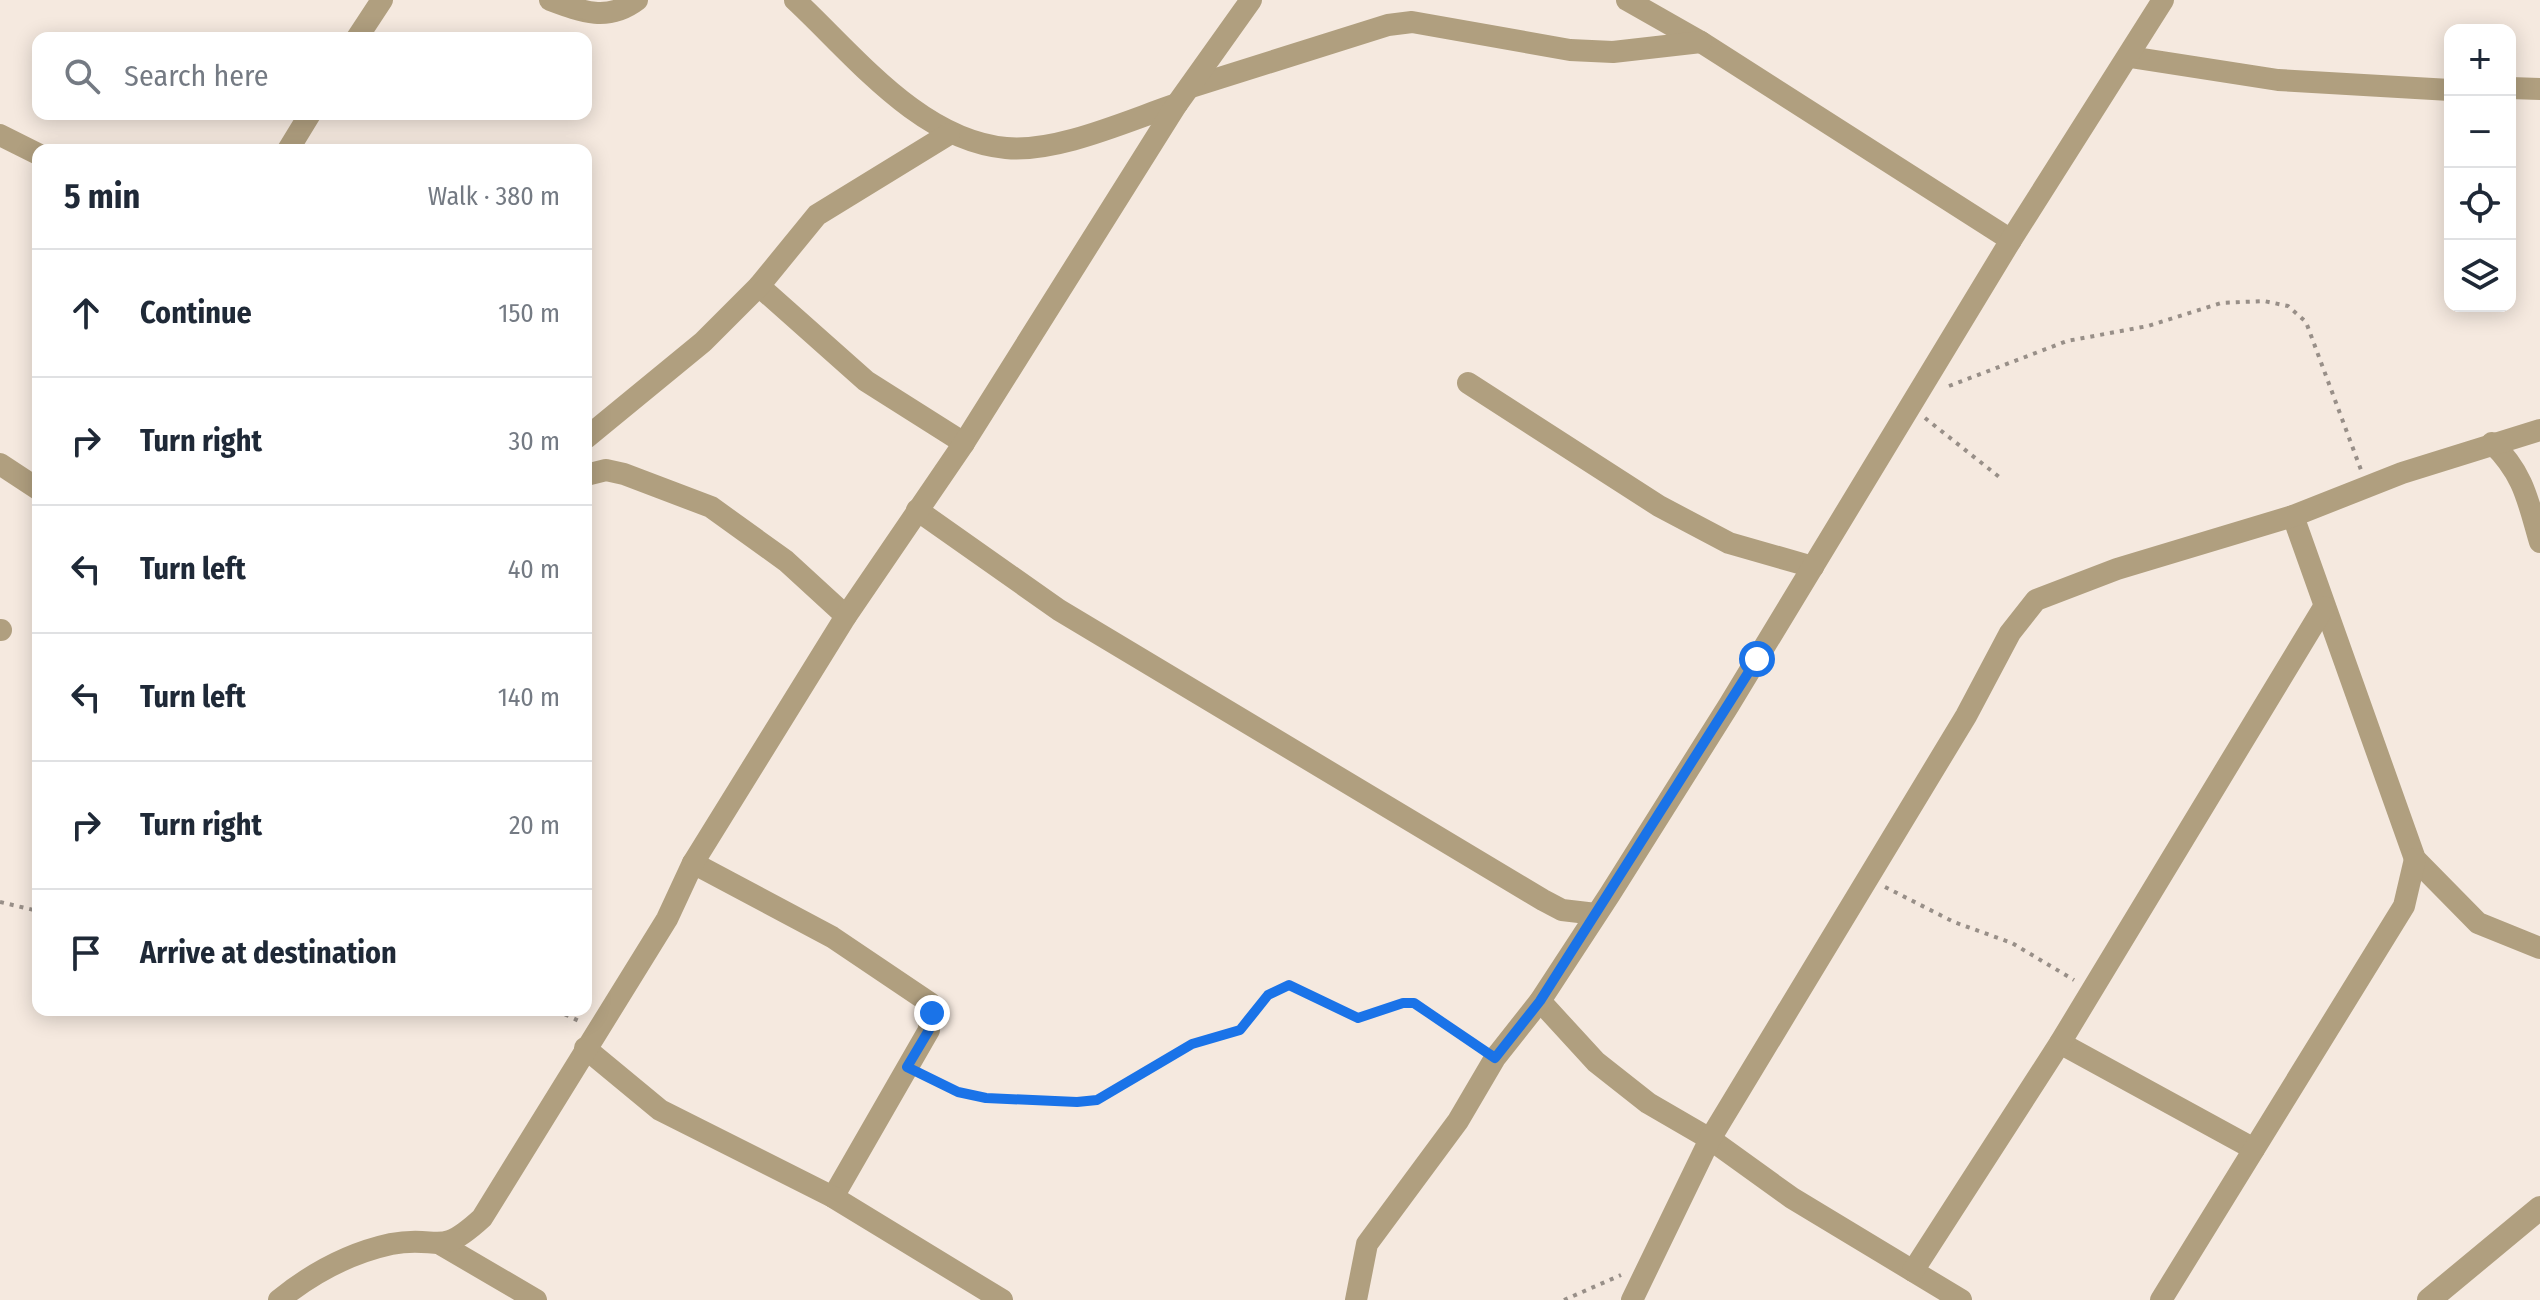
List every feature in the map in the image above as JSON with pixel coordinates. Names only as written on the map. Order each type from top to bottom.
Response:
[{"type":"street","points":[[361,32],[382,0]]},
{"type":"street","points":[[550,0],[587,14],[614,13],[637,0]]},
{"type":"street","points":[[795,0],[892,91],[949,134],[1007,149],[1057,143],[1184,95],[1388,25],[1412,22],[1570,50],[1613,52],[1701,42]]},
{"type":"street","points":[[442,1245],[456,1241],[482,1218],[667,919],[693,863],[846,616],[964,443],[1184,95],[1251,0]]},
{"type":"street","points":[[1627,0],[1701,42],[2011,240]]},
{"type":"street","points":[[1356,1300],[1367,1244],[1458,1121],[1495,1058],[1540,1001],[1596,914],[1813,567],[2011,240],[2130,57],[2163,0]]},
{"type":"street","points":[[2130,57],[2278,80],[2444,90]]},
{"type":"street","points":[[2516,88],[2540,89]]},
{"type":"street","points":[[292,144],[306,120]]},
{"type":"street","points":[[592,433],[703,342],[759,286],[817,215],[949,134]]},
{"type":"street","points":[[0,135],[32,151]]},
{"type":"street","points":[[759,286],[866,381],[964,443]]},
{"type":"street","points":[[1468,383],[1659,506],[1729,543],[1813,567]]},
{"type":"street","points":[[1632,1300],[1710,1139],[1966,716],[2010,633],[2036,600],[2117,569],[2293,516],[2492,443],[2540,430]]},
{"type":"street","points":[[2492,443],[2511,461],[2521,479],[2540,542]]},
{"type":"street","points":[[0,464],[32,485]]},
{"type":"street","points":[[592,474],[606,470],[624,474],[711,507],[786,561],[846,616]]},
{"type":"street","points":[[917,510],[1059,610],[1562,910],[1596,914]]},
{"type":"street","points":[[2293,516],[2415,859],[2478,923],[2540,948]]},
{"type":"street","points":[[1913,1271],[2060,1043],[2324,607]]},
{"type":"street","points":[[2161,1300],[2404,906],[2415,859]]},
{"type":"street","points":[[693,863],[820,930],[930,1003],[929,1030],[833,1197]]},
{"type":"street","points":[[1562,910],[1573,949]]},
{"type":"street","points":[[1540,1001],[1596,1062],[1648,1103],[1710,1139],[1792,1198],[1961,1300]]},
{"type":"street","points":[[2060,1043],[2254,1149]]},
{"type":"street","points":[[585,1048],[660,1110],[833,1197],[1002,1300]]},
{"type":"street","points":[[2429,1300],[2540,1208]]},
{"type":"street","points":[[482,1218],[477,1239],[485,1267]]},
{"type":"street","points":[[279,1300],[333,1264],[389,1245],[416,1241],[442,1245],[485,1267],[536,1300]]},
{"type":"path","points":[[1945,389],[2067,341],[2148,326],[2221,303],[2264,301],[2288,306],[2306,322],[2318,348],[2367,487]]},
{"type":"path","points":[[1910,407],[2003,480]]},
{"type":"path","points":[[1869,878],[1935,913],[2012,943],[2093,989]]},
{"type":"path","points":[[0,902],[32,910]]},
{"type":"path","points":[[907,1067],[958,1092],[986,1098],[1097,1100],[1192,1044],[1240,1030],[1268,995],[1289,985],[1358,1018],[1403,1003],[1414,1003],[1495,1058]]},
{"type":"path","points":[[569,1016],[598,1029]]},
{"type":"path","points":[[1564,1300],[1649,1264]]},
{"type":"route","points":[[932,1013],[929,1030],[907,1067],[958,1092],[986,1098],[1097,1100],[1192,1044],[1240,1030],[1268,995],[1277,988],[1289,985],[1295,985],[1349,1016],[1358,1018],[1403,1003],[1414,1003],[1495,1058],[1540,1001],[1757,659]]}]
